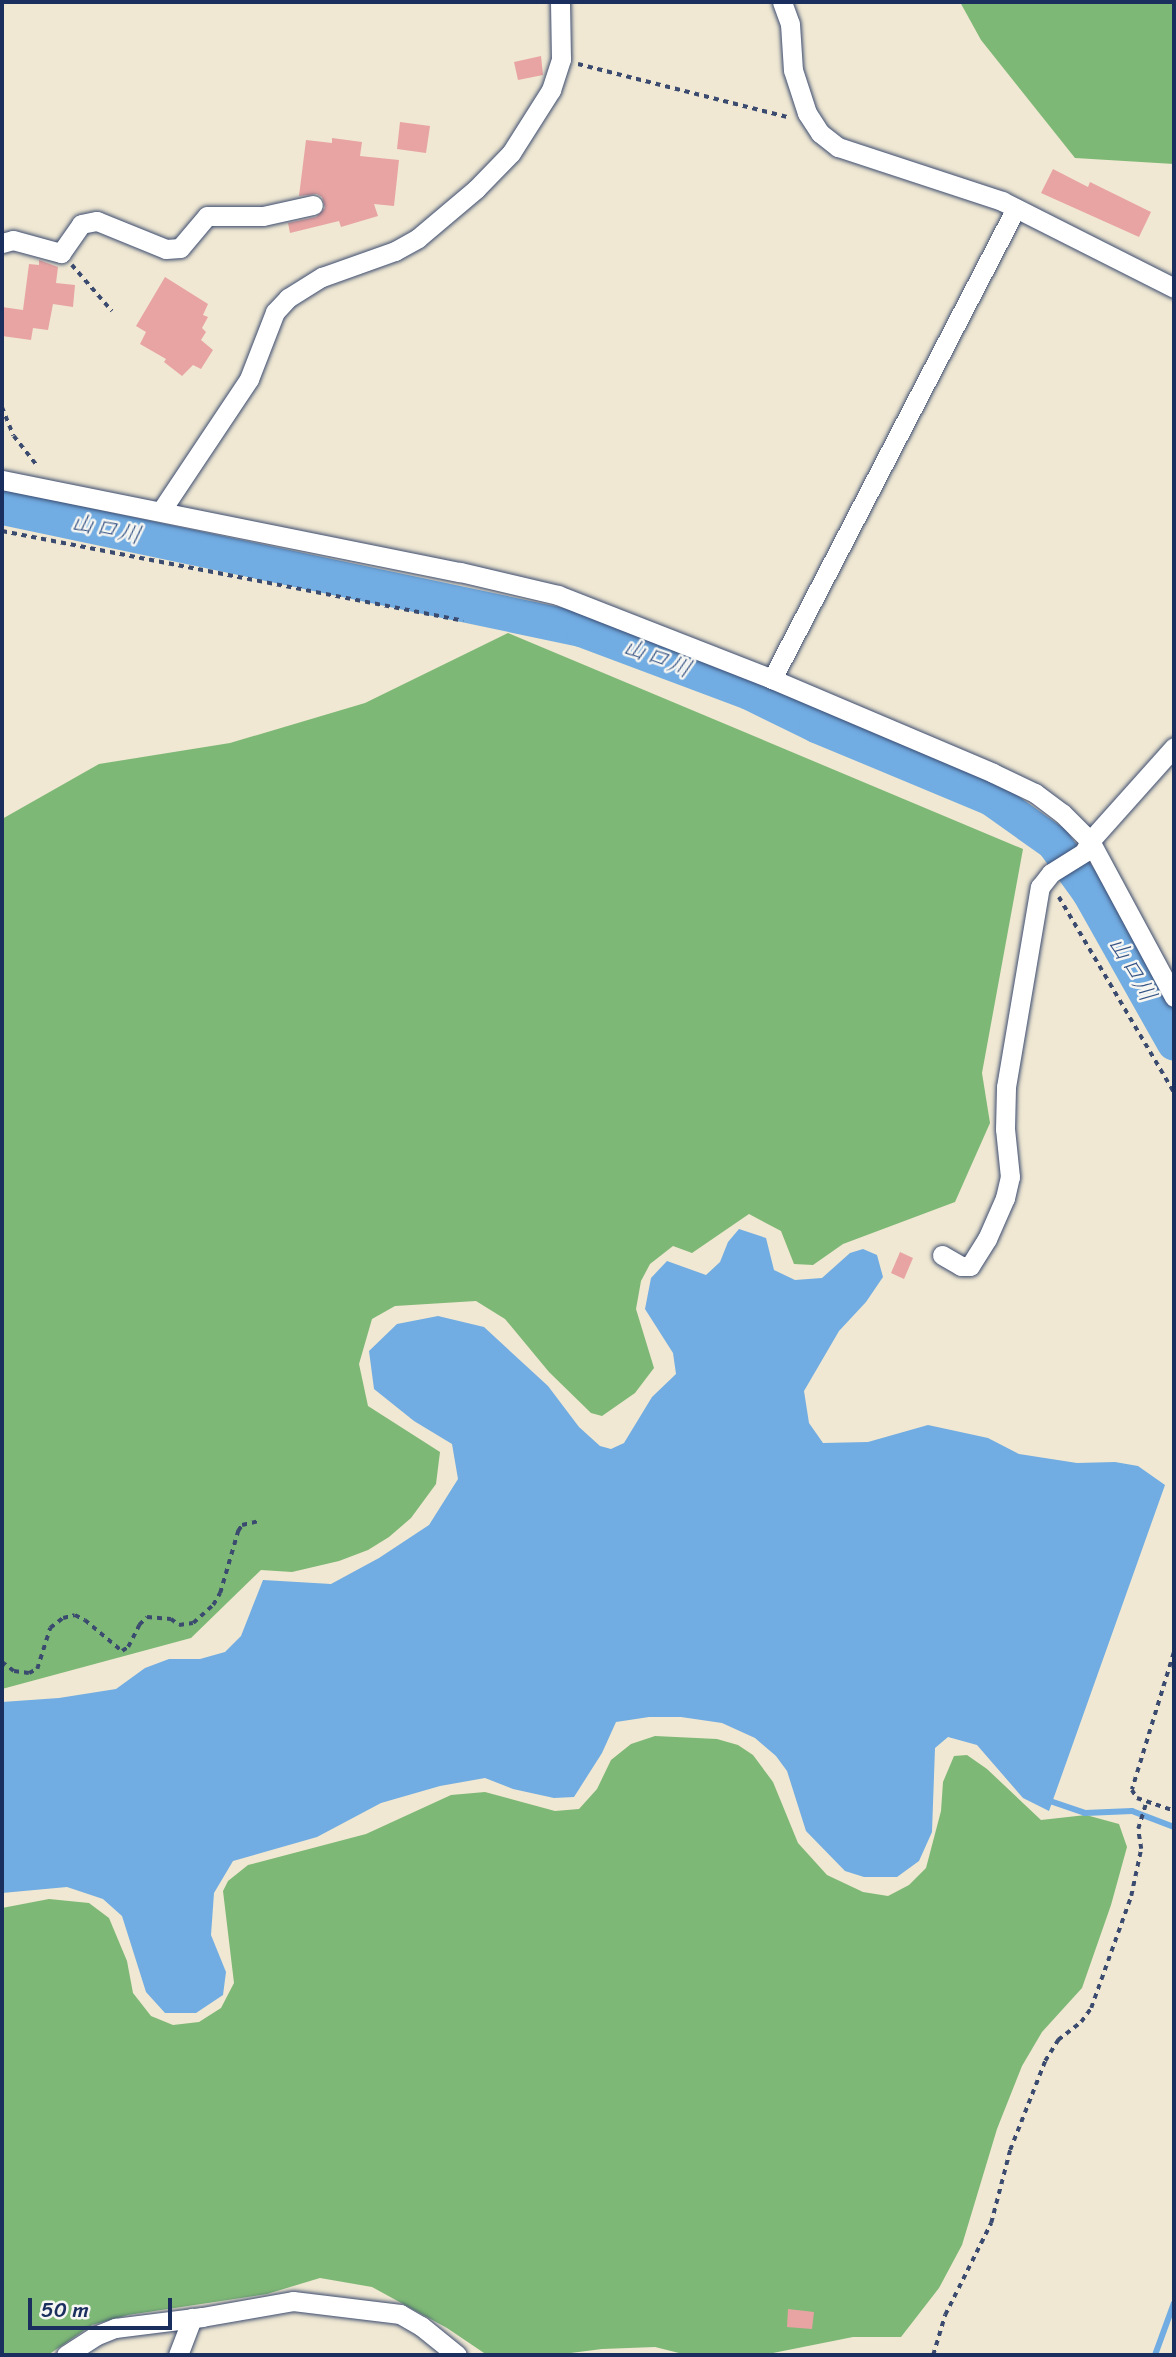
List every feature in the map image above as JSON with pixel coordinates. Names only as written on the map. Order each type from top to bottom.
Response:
[{"type":"street","points":[[160,511],[249,379],[275,312],[302,286],[395,251],[445,217],[511,153],[546,99],[561,59],[559,2]]},
{"type":"street","points":[[782,2],[790,24],[793,70],[807,113],[820,133],[838,147],[913,170],[1016,208],[1174,288]]},
{"type":"street","points":[[2,243],[13,240],[61,253],[80,224],[97,221],[166,249],[180,248],[207,216],[263,216],[313,205]]},
{"type":"street","points":[[772,679],[1016,208]]},
{"type":"street","points":[[2,481],[460,572],[558,595],[772,679],[993,772],[1035,793],[1062,813],[1087,846],[1174,997]]},
{"type":"street","points":[[942,1255],[961,1266],[970,1266],[987,1239],[1005,1198],[1010,1177],[1005,1129],[1006,1087],[1040,887],[1048,876],[1087,846],[1174,747]]},
{"type":"street","points":[[66,2355],[95,2336],[115,2328],[293,2301],[400,2314],[421,2326],[457,2355]]},
{"type":"street","points":[[178,2355],[192,2318]]},
{"type":"path","points":[[561,59],[761,112],[791,118],[807,113]]},
{"type":"path","points":[[61,253],[112,311]]},
{"type":"path","points":[[2,407],[15,436],[29,451],[39,469],[45,488]]},
{"type":"path","points":[[2,531],[463,621]]},
{"type":"path","points":[[1048,876],[1174,1091]]},
{"type":"path","points":[[2,1662],[14,1671],[29,1673],[37,1669],[50,1628],[63,1618],[75,1615],[85,1619],[122,1651],[128,1647],[147,1617],[171,1619],[179,1625],[192,1623],[212,1605],[220,1593],[238,1531],[242,1525],[259,1521]]},
{"type":"path","points":[[1174,1653],[1133,1782],[1137,1798],[1174,1811]]},
{"type":"path","points":[[933,2355],[945,2315],[991,2223],[1010,2150],[1045,2061],[1058,2040],[1081,2021],[1091,2008],[1138,1871],[1139,1820],[1146,1802]]},
{"type":"green space","points":[[960,2],[1174,2],[1174,164],[1075,158],[981,40]]},
{"type":"green space","points":[[508,633],[1023,849],[982,1073],[990,1123],[955,1202],[843,1244],[813,1265],[794,1264],[781,1231],[749,1214],[692,1253],[673,1246],[650,1264],[641,1281],[636,1309],[654,1368],[635,1393],[602,1416],[591,1413],[549,1372],[505,1319],[476,1301],[395,1306],[372,1319],[359,1364],[368,1406],[440,1452],[436,1484],[411,1518],[389,1537],[368,1550],[339,1561],[292,1572],[261,1570],[191,1638],[2,1689],[2,819],[99,764],[230,743],[365,703]]},
{"type":"green space","points":[[655,1736],[717,1739],[738,1745],[753,1755],[773,1782],[798,1843],[827,1875],[863,1892],[888,1896],[909,1885],[926,1868],[941,1811],[943,1782],[954,1756],[967,1755],[987,1769],[1041,1820],[1086,1815],[1119,1824],[1127,1847],[1111,1905],[1082,1988],[1042,2032],[1022,2066],[997,2129],[962,2245],[939,2288],[901,2337],[853,2337],[763,2355],[687,2355],[655,2347],[602,2349],[555,2355],[487,2355],[447,2328],[372,2287],[320,2278],[267,2294],[128,2315],[92,2325],[48,2355],[2,2355],[2,1908],[49,1899],[89,1903],[109,1918],[127,1961],[133,1993],[151,2016],[173,2025],[199,2022],[221,2008],[234,1983],[223,1891],[228,1881],[248,1865],[366,1834],[451,1795],[485,1792],[555,1811],[579,1809],[597,1789],[611,1760],[631,1744]]},
{"type":"water","points":[[739,1229],[766,1238],[774,1270],[795,1280],[822,1278],[850,1253],[863,1249],[877,1255],[883,1277],[866,1302],[839,1331],[804,1391],[809,1423],[823,1443],[868,1442],[928,1425],[988,1438],[1019,1454],[1077,1463],[1115,1462],[1138,1466],[1165,1485],[1049,1811],[1023,1798],[977,1745],[948,1737],[935,1748],[932,1832],[919,1861],[897,1877],[864,1877],[845,1871],[806,1831],[787,1771],[776,1756],[755,1738],[722,1723],[681,1717],[649,1717],[616,1722],[602,1753],[574,1797],[554,1798],[513,1789],[485,1778],[440,1786],[381,1803],[317,1837],[233,1861],[214,1893],[211,1935],[226,1972],[223,1995],[196,2013],[165,2013],[146,1992],[122,1916],[103,1899],[67,1887],[2,1893],[2,1702],[59,1698],[116,1689],[145,1668],[169,1659],[200,1659],[225,1652],[241,1636],[263,1580],[331,1584],[379,1558],[429,1525],[458,1479],[452,1444],[414,1421],[374,1389],[369,1351],[397,1324],[438,1316],[484,1327],[548,1386],[579,1427],[600,1446],[611,1449],[624,1443],[652,1397],[676,1374],[673,1353],[645,1309],[651,1278],[667,1261],[706,1275],[720,1262],[728,1242]]},
{"type":"building","points":[[541,56],[543,75],[518,80],[514,62]]},
{"type":"building","points":[[400,122],[430,126],[426,153],[397,149]]},
{"type":"building","points":[[332,138],[362,142],[360,156],[399,160],[394,206],[374,204],[378,216],[341,227],[339,221],[290,233],[288,223],[316,217],[325,208],[322,197],[317,194],[299,196],[306,140],[332,143]]},
{"type":"building","points":[[1053,169],[1088,187],[1090,182],[1151,212],[1139,237],[1041,193]]},
{"type":"building","points":[[39,260],[58,267],[56,283],[75,285],[73,307],[53,304],[48,330],[33,328],[31,340],[2,336],[2,307],[23,310],[29,264],[39,265]]},
{"type":"building","points":[[165,277],[208,304],[203,315],[208,317],[202,328],[206,332],[201,340],[213,350],[201,369],[193,365],[182,376],[164,362],[166,359],[140,344],[146,332],[136,326]]},
{"type":"building","points":[[900,1252],[913,1258],[904,1279],[891,1273]]},
{"type":"building","points":[[788,2309],[814,2312],[812,2329],[787,2327]]},
{"type":"waterway","name":"山口川","points":[[2,507],[581,629],[749,692],[816,725],[991,798],[1053,842],[1089,892],[1174,1043]]},
{"type":"waterway","points":[[1047,1800],[1085,1813],[1132,1811],[1174,1827]]},
{"type":"waterway","points":[[1155,2355],[1174,2303]]}]
